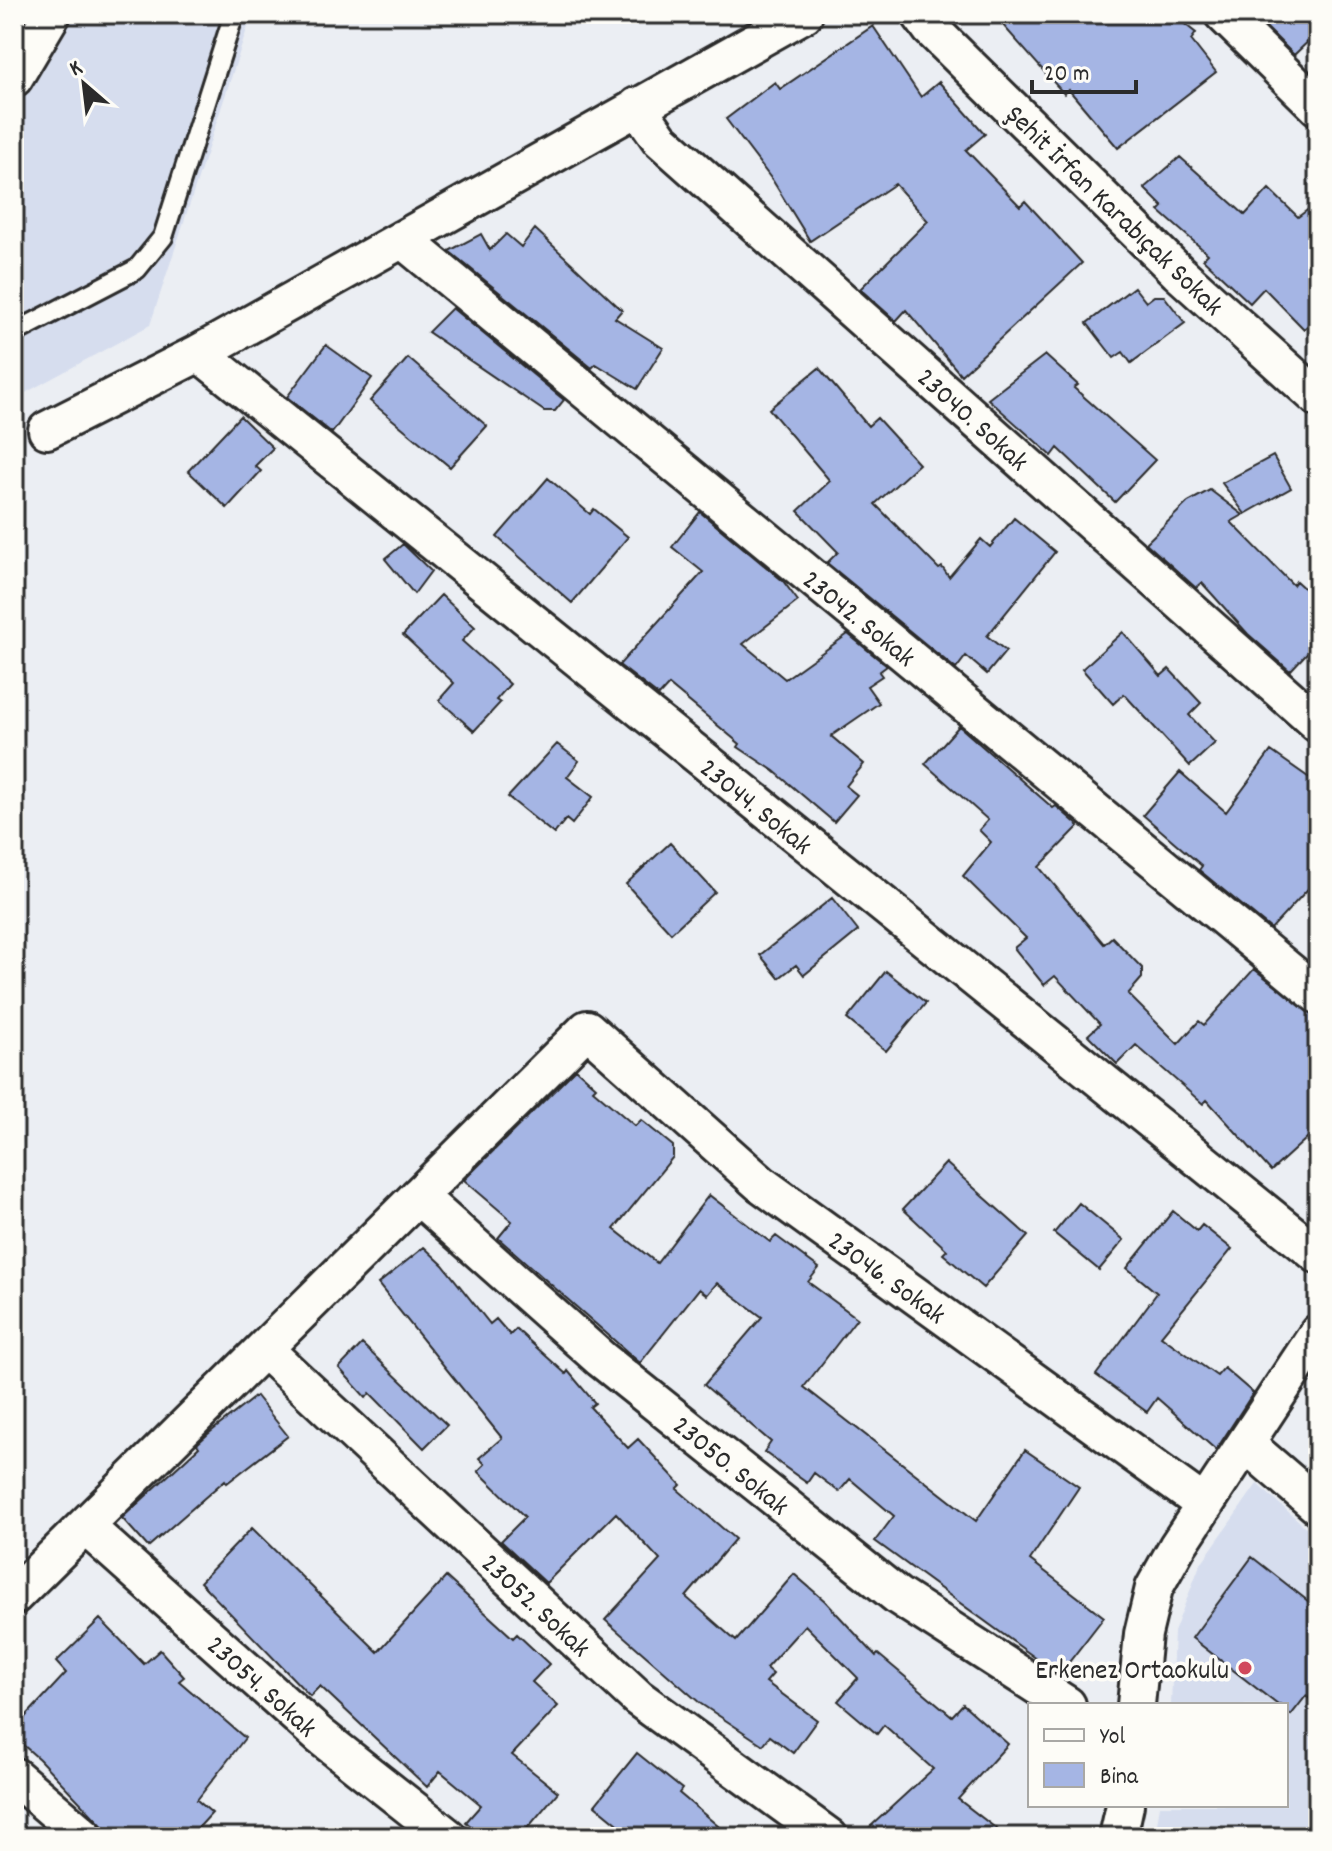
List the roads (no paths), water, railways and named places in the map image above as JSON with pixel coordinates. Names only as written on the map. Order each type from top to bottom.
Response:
[{"type":"street","points":[[14,78],[52,14]]},
{"type":"street","points":[[47,430],[199,353],[804,14]]},
{"type":"street","name":"Şehit İrfan Karabıçak Sokak","points":[[920,14],[931,29],[1178,272],[1318,398]]},
{"type":"street","points":[[1223,14],[1318,107]]},
{"type":"street","name":"23040. Sokak","points":[[637,106],[660,139],[1318,724]]},
{"type":"street","name":"23042. Sokak","points":[[402,239],[1318,995]]},
{"type":"street","name":"23044. Sokak","points":[[199,353],[1318,1255]]},
{"type":"street","name":"23046. Sokak","points":[[418,1196],[587,1029],[761,1184],[1205,1505]]},
{"type":"street","points":[[14,1596],[418,1196]]},
{"type":"street","name":"23050. Sokak","points":[[418,1196],[601,1359],[886,1586],[1064,1703]]},
{"type":"street","points":[[1136,1703],[1143,1634],[1154,1588],[1318,1333]]},
{"type":"street","name":"23052. Sokak","points":[[264,1349],[638,1698],[829,1837]]},
{"type":"street","points":[[1246,1444],[1318,1506]]},
{"type":"street","name":"23054. Sokak","points":[[85,1526],[320,1736],[448,1837]]},
{"type":"street","points":[[14,1776],[85,1837]]},
{"type":"street","points":[[1118,1837],[1125,1807]]},
{"type":"lane","points":[[14,333],[137,269],[163,237],[234,14]]},
{"type":"place","name":"Erkenez Ortaokulu","points":[[1245,1668]]}]
